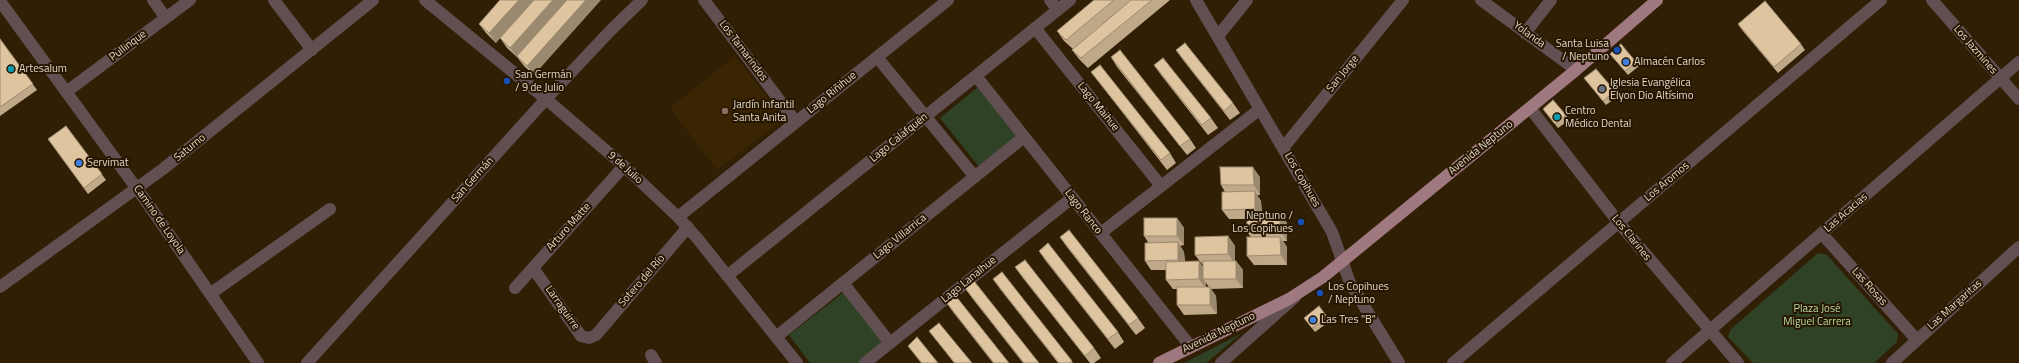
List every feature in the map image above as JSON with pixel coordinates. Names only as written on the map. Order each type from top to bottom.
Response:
[{"type":"main road","name":"Avenida Neptuno","points":[[1159,363],[1301,292],[1343,261],[1530,108],[1657,0]]},
{"type":"street","points":[[153,0],[166,18]]},
{"type":"street","name":"Pullinque","points":[[66,92],[190,0]]},
{"type":"street","points":[[274,0],[312,50]]},
{"type":"street","name":"Saturno","points":[[0,286],[136,188],[312,50],[373,0]]},
{"type":"street","name":"9 de Julio","points":[[425,0],[546,99],[624,166],[678,217],[728,276],[796,363]]},
{"type":"street","name":"San Germán","points":[[307,363],[546,99],[610,30],[642,0]]},
{"type":"street","name":"Los Tamarindos","points":[[704,0],[796,122]]},
{"type":"street","name":"Lago Riñihue","points":[[678,217],[948,0]]},
{"type":"street","points":[[1050,0],[1058,10]]},
{"type":"street","name":"Lago Calafquén","points":[[728,276],[1070,0]]},
{"type":"street","name":"Los Copihues","points":[[1196,0],[1336,240],[1350,283],[1399,363]]},
{"type":"street","points":[[1218,36],[1247,0]]},
{"type":"street","name":"San Jorge","points":[[1283,148],[1403,0]]},
{"type":"street","name":"Yolanda","points":[[1481,0],[1576,70]]},
{"type":"street","points":[[1525,33],[1551,0]]},
{"type":"street","name":"Los Aromos","points":[[1453,363],[1881,0]]},
{"type":"street","name":"Los Jazmines","points":[[1932,0],[2019,99]]},
{"type":"street","name":"Camino de Loyola","points":[[0,1],[136,188],[258,363]]},
{"type":"street","name":"Lago Maihue","points":[[1035,28],[1161,186]]},
{"type":"street","points":[[877,56],[975,177]]},
{"type":"street","name":"Las Acacias","points":[[1672,363],[2019,62]]},
{"type":"street","name":"Lago Ranco","points":[[976,76],[1191,347]]},
{"type":"street","name":"Los Clarines","points":[[1530,108],[1619,223],[1738,363]]},
{"type":"street","points":[[1101,233],[1260,109]]},
{"type":"street","name":"Lago Villarrica","points":[[776,337],[1024,138]]},
{"type":"street","name":"Arturo Matte","points":[[515,288],[624,166]]},
{"type":"street","name":"Lago Lanalhue","points":[[865,363],[1072,198]]},
{"type":"street","points":[[210,294],[330,209]]},
{"type":"street","name":"Sotero del Río","points":[[596,335],[688,228]]},
{"type":"street","name":"Las Rosas","points":[[1822,234],[1917,340]]},
{"type":"street","name":"Las Margaritas","points":[[1892,363],[2019,247]]},
{"type":"street","name":"Larraguirre","points":[[533,268],[581,336],[589,338],[596,335]]},
{"type":"street","points":[[843,284],[890,343]]},
{"type":"street","name":"Avenida Neptuno","points":[[1221,363],[1301,292]]},
{"type":"shaded area","name":"Jardín Infantil Santa Anita","points":[[735,56],[780,114],[779,123],[717,170],[670,108]]},
{"type":"green space","points":[[978,87],[1017,136],[979,167],[940,118]]},
{"type":"green space","name":"Plaza José Miguel Carrera","points":[[1818,253],[1827,255],[1898,334],[1897,342],[1874,363],[1753,363],[1728,337],[1730,330]]},
{"type":"green space","points":[[844,292],[885,343],[859,363],[810,363],[789,335]]},
{"type":"green space","points":[[1242,333],[1206,363],[1184,363]]},
{"type":"building","points":[[500,0],[519,0],[489,33],[479,24]]},
{"type":"building","points":[[534,0],[553,0],[510,48],[500,38]]},
{"type":"building","points":[[567,0],[586,0],[527,66],[517,56]]},
{"type":"building","points":[[1094,0],[1114,0],[1066,40],[1057,31]]},
{"type":"building","points":[[1131,0],[1152,0],[1081,58],[1072,50]]},
{"type":"building","points":[[1765,1],[1801,44],[1774,67],[1738,24]]},
{"type":"building","name":"Artesalum","points":[[0,39],[33,84],[0,107]]},
{"type":"building","points":[[1185,43],[1233,103],[1224,111],[1176,50]]},
{"type":"building","name":"Almacén Carlos","points":[[1621,44],[1636,62],[1625,71],[1610,54]]},
{"type":"building","points":[[1120,50],[1190,139],[1180,146],[1111,57]]},
{"type":"building","points":[[1163,58],[1211,118],[1202,125],[1154,65]]},
{"type":"building","points":[[1100,65],[1170,153],[1161,160],[1091,72]]},
{"type":"building","name":"Iglesia Evangélica Elyon Dio Altísimo","points":[[1596,69],[1615,91],[1603,101],[1584,78]]},
{"type":"building","name":"Centro Médico Dental","points":[[1553,100],[1566,115],[1555,124],[1543,109]]},
{"type":"building","name":"Servimat","points":[[66,126],[102,174],[84,188],[48,139]]},
{"type":"building","points":[[1220,167],[1253,167],[1254,185],[1221,185]]},
{"type":"building","points":[[1255,191],[1255,209],[1222,210],[1222,192]]},
{"type":"building","points":[[1247,214],[1280,214],[1280,231],[1247,232]]},
{"type":"building","points":[[1144,218],[1177,218],[1177,236],[1144,236]]},
{"type":"building","points":[[1069,230],[1138,318],[1129,325],[1060,237]]},
{"type":"building","points":[[1228,236],[1228,254],[1195,255],[1195,237]]},
{"type":"building","points":[[1247,237],[1280,237],[1281,255],[1247,256]]},
{"type":"building","points":[[1178,242],[1178,260],[1145,261],[1145,243]]},
{"type":"building","points":[[1048,243],[1118,332],[1108,339],[1039,251]]},
{"type":"building","points":[[1025,260],[1094,348],[1085,356],[1015,267]]},
{"type":"building","points":[[1199,261],[1199,279],[1166,280],[1166,262]]},
{"type":"building","points":[[1203,261],[1236,261],[1236,279],[1203,279]]},
{"type":"building","points":[[1002,272],[1072,361],[1069,363],[1059,363],[993,279]]},
{"type":"building","points":[[974,281],[1039,363],[1024,363],[965,288]]},
{"type":"building","points":[[1177,287],[1210,287],[1210,305],[1177,305]]},
{"type":"building","points":[[955,295],[1009,363],[994,363],[946,302]]},
{"type":"building","points":[[1319,306],[1327,317],[1312,328],[1304,318]]},
{"type":"building","points":[[939,323],[972,363],[955,363],[929,331]]},
{"type":"building","points":[[917,337],[938,363],[922,363],[908,346]]},
{"type":"place","name":"Santa Luisa / Neptuno","points":[[1617,50]]},
{"type":"place","name":"Almacén Carlos","points":[[1626,62]]},
{"type":"place","name":"Artesalum","points":[[11,69]]},
{"type":"place","name":"San Germán / 9 de Julio","points":[[507,81]]},
{"type":"place","name":"Iglesia Evangélica Elyon Dio Altísimo","points":[[1602,89]]},
{"type":"place","name":"Jardín Infantil Santa Anita","points":[[725,111]]},
{"type":"place","name":"Centro Médico Dental","points":[[1557,117]]},
{"type":"place","name":"Servimat","points":[[79,163]]},
{"type":"place","name":"Neptuno / Los Copihues","points":[[1301,222]]},
{"type":"place","name":"Los Copihues / Neptuno","points":[[1320,293]]},
{"type":"place","name":"Las Tres \"B\"","points":[[1313,320]]}]
